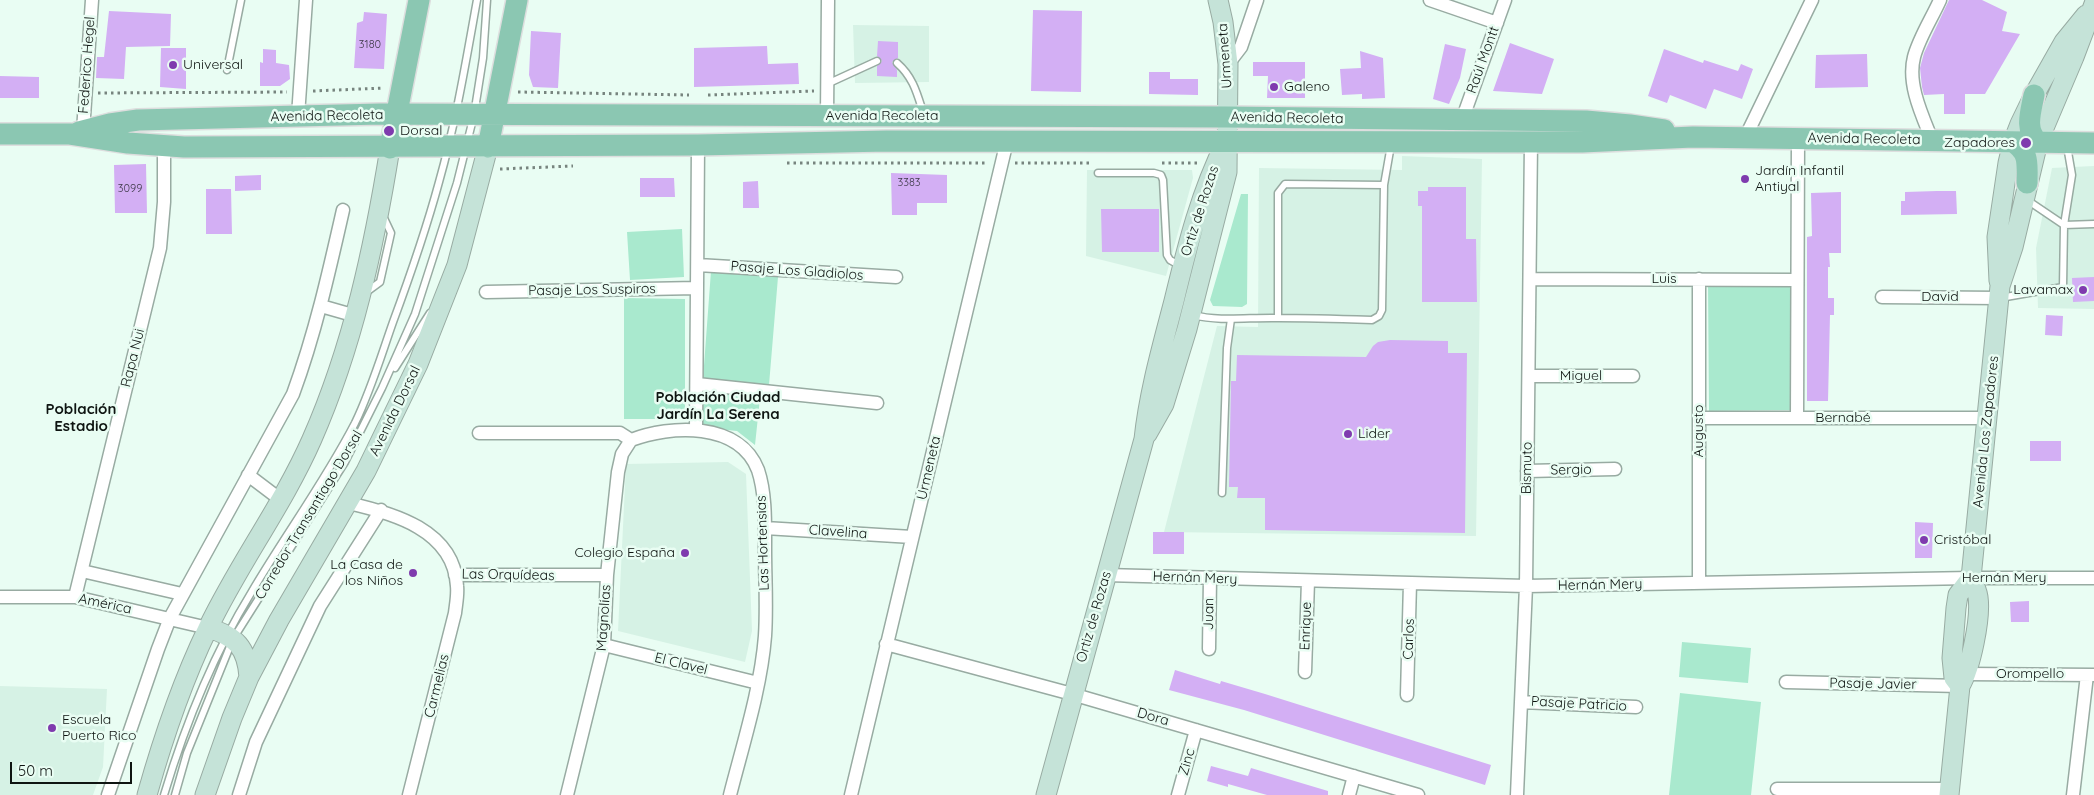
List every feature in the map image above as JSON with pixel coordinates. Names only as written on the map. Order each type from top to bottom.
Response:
[{"type":"main road","points":[[147,795],[161,745],[208,628],[308,449],[345,353],[361,296],[379,209],[418,0]]},
{"type":"main road","name":"Avenida Dorsal","points":[[206,795],[232,718],[250,677],[278,620],[348,503],[385,434],[418,364],[453,275],[488,147],[517,0]]},
{"type":"main road","name":"Urmeneta","points":[[1218,0],[1224,22],[1228,64],[1226,142]]},
{"type":"main road","name":"Avenida Los Zapadores","points":[[2000,292],[1997,237],[2007,171],[2014,142],[2020,124],[2034,95],[2071,32],[2093,6]]},
{"type":"main road","name":"Avenida Los Zapadores","points":[[1949,792],[1963,680],[1972,656],[1978,608],[1978,598],[1971,578],[2000,292],[2013,247],[2038,142],[2074,57],[2093,6]]},
{"type":"main road","points":[[2034,95],[2029,125],[2033,138],[2038,142]]},
{"type":"main road","name":"Avenida Recoleta","points":[[0,134],[77,132],[138,120],[396,114],[1227,117],[1608,122],[1653,128],[1693,137]]},
{"type":"main road","points":[[268,146],[289,134],[295,126],[298,116]]},
{"type":"main road","points":[[1007,141],[1016,126],[1034,116]]},
{"type":"main road","name":"Avenida Recoleta","points":[[77,132],[128,143],[164,146],[390,148],[886,141],[1532,142],[1627,141],[1693,137],[2094,142]]},
{"type":"main road","name":"Ortiz de Rozas","points":[[1183,309],[1182,266],[1215,163],[1226,142]]},
{"type":"main road","name":"Ortiz de Rozas","points":[[1046,795],[1072,694],[1144,439],[1164,404],[1183,309],[1226,172],[1226,142]]},
{"type":"main road","points":[[2014,142],[2024,151],[2027,158],[2026,190]]},
{"type":"main road","points":[[208,628],[231,637],[243,650],[248,663],[250,677]]},
{"type":"street","name":"Federico Hegel","points":[[77,132],[86,93],[92,0]]},
{"type":"street","points":[[298,116],[306,0]]},
{"type":"street","points":[[827,116],[828,0]]},
{"type":"street","points":[[1228,64],[1241,47],[1257,0]]},
{"type":"street","points":[[1430,0],[1497,23]]},
{"type":"street","name":"Raúl Montt","points":[[1462,120],[1505,0]]},
{"type":"street","points":[[1745,138],[1812,0]]},
{"type":"street","points":[[1932,140],[1913,87],[1913,66],[1915,52],[1940,0]]},
{"type":"street","points":[[1797,418],[1798,138]]},
{"type":"street","name":"Urmeneta","points":[[851,795],[1007,141]]},
{"type":"street","name":"Bismuto","points":[[1517,795],[1526,586],[1532,142]]},
{"type":"street","points":[[696,430],[698,145]]},
{"type":"street","name":"Rapa Nui","points":[[75,597],[160,248],[164,202],[164,146]]},
{"type":"street","points":[[108,795],[170,618],[293,394],[321,306],[343,210]]},
{"type":"street","name":"Pasaje Los Gladiolos","points":[[698,264],[896,277]]},
{"type":"street","name":"Luis","points":[[1530,279],[1797,280]]},
{"type":"street","name":"Augusto","points":[[1699,583],[1700,279]]},
{"type":"street","name":"Pasaje Los Suspiros","points":[[486,292],[698,288]]},
{"type":"street","name":"David","points":[[1882,297],[2000,292]]},
{"type":"street","points":[[321,306],[356,316]]},
{"type":"street","name":"Miguel","points":[[1528,376],[1633,376]]},
{"type":"street","points":[[697,384],[878,403]]},
{"type":"street","name":"Bernabé","points":[[1699,418],[1987,418]]},
{"type":"street","name":"Las Hortensias","points":[[631,440],[647,434],[696,430],[719,434],[745,450],[757,469],[762,491],[765,528],[765,636],[758,683],[730,795]]},
{"type":"street","points":[[479,433],[620,433],[631,440]]},
{"type":"street","name":"Magnolias","points":[[567,795],[604,645],[607,576],[618,472],[622,454],[631,440]]},
{"type":"street","name":"Sergio","points":[[1527,471],[1615,469]]},
{"type":"street","points":[[248,475],[281,500]]},
{"type":"street","name":"Las Orquídeas","points":[[348,503],[381,510],[409,521],[430,535],[445,553],[455,575],[607,576]]},
{"type":"street","points":[[239,795],[256,742],[320,606],[381,510]]},
{"type":"street","name":"Clavelina","points":[[765,528],[912,537]]},
{"type":"street","name":"América","points":[[82,571],[182,594]]},
{"type":"street","name":"Carmelias","points":[[409,795],[454,613],[457,587],[455,575]]},
{"type":"street","name":"Hernán Mery","points":[[1105,575],[1526,586],[1971,578],[2094,578]]},
{"type":"street","name":"Juan","points":[[1209,649],[1210,578]]},
{"type":"street","name":"Enrique","points":[[1305,672],[1308,581]]},
{"type":"street","name":"Carlos","points":[[1407,695],[1410,584]]},
{"type":"street","name":"América","points":[[0,597],[75,597],[208,628]]},
{"type":"street","name":"Dora","points":[[886,644],[1072,694],[1418,795]]},
{"type":"street","name":"El Clavel","points":[[604,645],[758,683]]},
{"type":"street","points":[[2073,795],[2090,675]]},
{"type":"street","name":"Orompello","points":[[1963,680],[2090,675]]},
{"type":"street","name":"Pasaje Javier","points":[[1786,682],[1963,680]]},
{"type":"street","name":"Pasaje Patricio","points":[[1521,702],[1636,707]]},
{"type":"street","name":"Zinc","points":[[1178,795],[1196,730]]},
{"type":"street","points":[[1349,795],[1354,776]]},
{"type":"street","points":[[1777,789],[1949,792]]},
{"type":"lane","points":[[228,70],[241,0]]},
{"type":"lane","name":"Corredor Transantiago Dorsal","points":[[175,795],[187,753],[231,637],[341,468],[382,388],[415,314],[457,183],[457,147],[465,115],[476,0]]},
{"type":"lane","name":"Corredor Transantiago Dorsal","points":[[164,795],[172,766],[194,708],[231,637],[254,586],[325,477],[370,391],[422,238],[457,147],[483,58],[487,0]]},
{"type":"lane","points":[[827,87],[877,61]]},
{"type":"lane","points":[[897,63],[913,81],[924,116]]},
{"type":"lane","points":[[1183,309],[1212,319],[1372,320],[1379,316],[1382,310],[1384,185],[1391,142]]},
{"type":"lane","points":[[2000,292],[2063,287],[2064,225],[2072,175],[2066,142]]},
{"type":"lane","points":[[1098,173],[1154,173],[1160,175],[1163,180],[1167,255],[1170,260],[1182,266]]},
{"type":"lane","points":[[1278,318],[1278,193],[1281,187],[1285,184],[1384,185]]},
{"type":"lane","points":[[2026,190],[2064,225],[2094,224]]},
{"type":"lane","points":[[382,388],[453,275]]},
{"type":"lane","points":[[1222,493],[1227,348],[1231,319]]},
{"type":"path","points":[[86,93],[300,92],[401,86]]},
{"type":"path","points":[[705,95],[827,87]]},
{"type":"path","points":[[515,92],[695,95]]},
{"type":"path","points":[[783,164],[1098,163]]},
{"type":"path","points":[[1157,163],[1215,163]]},
{"type":"path","points":[[497,169],[576,166]]},
{"type":"shaded area","points":[[853,25],[929,26],[929,82],[855,83]]},
{"type":"shaded area","points":[[1402,156],[1482,159],[1476,536],[1164,532],[1217,326],[1258,327],[1259,168],[1402,170]]},
{"type":"shaded area","points":[[2094,166],[2094,309],[2038,308],[2036,248],[2052,168]]},
{"type":"shaded area","points":[[1087,170],[1192,170],[1193,178],[1166,276],[1086,256]]},
{"type":"shaded area","name":"Colegio España","points":[[728,462],[746,474],[752,631],[745,662],[618,631],[626,464]]},
{"type":"shaded area","name":"Escuela Puerto Rico","points":[[0,686],[107,689],[103,767],[93,795],[0,795]]},
{"type":"green space","points":[[1241,194],[1248,194],[1247,304],[1242,307],[1213,306],[1210,300]]},
{"type":"green space","points":[[682,229],[684,277],[630,280],[627,232]]},
{"type":"green space","points":[[711,271],[778,277],[769,385],[703,379]]},
{"type":"green space","points":[[1791,282],[1792,410],[1709,411],[1708,283]]},
{"type":"green space","points":[[624,298],[685,299],[685,419],[624,419]]},
{"type":"green space","points":[[703,392],[760,398],[755,445],[737,431],[699,427]]},
{"type":"green space","points":[[1682,642],[1751,648],[1748,683],[1679,677]]},
{"type":"green space","points":[[1680,693],[1761,702],[1751,795],[1669,795]]},
{"type":"building","points":[[1949,0],[1982,0],[2007,12],[2002,31],[2020,34],[1985,94],[1965,94],[1965,114],[1944,114],[1944,94],[1924,95],[1922,87],[1920,68],[1924,53]]},
{"type":"building","points":[[1033,10],[1082,11],[1081,92],[1031,91]]},
{"type":"building","points":[[109,11],[171,14],[170,46],[126,47],[124,79],[96,78],[97,57],[104,57]]},
{"type":"building","points":[[364,12],[387,14],[384,69],[354,68],[357,23],[363,21]]},
{"type":"building","points":[[531,31],[561,33],[558,88],[533,87],[529,75]]},
{"type":"building","points":[[878,41],[898,42],[898,58],[892,62],[897,70],[897,77],[877,76],[877,66],[882,61],[877,56]]},
{"type":"building","points":[[1510,43],[1554,59],[1542,94],[1493,91]]},
{"type":"building","points":[[1445,44],[1466,49],[1460,78],[1449,104],[1433,99]]},
{"type":"building","points":[[767,46],[768,64],[798,63],[799,84],[694,87],[694,48]]},
{"type":"building","name":"Universal","points":[[161,48],[186,48],[186,89],[160,87]]},
{"type":"building","points":[[263,49],[276,50],[276,63],[289,65],[290,79],[280,86],[260,86],[260,62],[263,63]]},
{"type":"building","points":[[1664,49],[1703,63],[1704,60],[1738,71],[1741,64],[1753,69],[1742,99],[1714,89],[1706,109],[1670,95],[1667,103],[1648,96]]},
{"type":"building","points":[[1360,51],[1383,58],[1385,98],[1362,99],[1362,94],[1342,95],[1340,69],[1361,68]]},
{"type":"building","points":[[1867,54],[1868,87],[1815,88],[1816,55]]},
{"type":"building","points":[[1253,62],[1305,62],[1305,98],[1267,98],[1268,76],[1253,76]]},
{"type":"building","points":[[1149,72],[1170,72],[1170,79],[1198,79],[1198,95],[1149,94]]},
{"type":"building","points":[[0,76],[39,77],[39,98],[0,98]]},
{"type":"building","points":[[146,164],[147,213],[115,213],[114,165]]},
{"type":"building","points":[[891,173],[947,175],[947,203],[917,203],[917,215],[892,215]]},
{"type":"building","points":[[261,175],[261,190],[235,191],[235,176]]},
{"type":"building","points":[[640,178],[674,178],[675,197],[640,197]]},
{"type":"building","points":[[758,181],[759,208],[743,208],[743,182]]},
{"type":"building","points":[[1428,187],[1466,187],[1466,239],[1476,239],[1477,302],[1422,302],[1422,206],[1418,206],[1418,191],[1428,191]]},
{"type":"building","points":[[206,189],[231,189],[232,234],[206,234]]},
{"type":"building","points":[[1956,191],[1957,214],[1901,215],[1901,201],[1905,201],[1905,192]]},
{"type":"building","points":[[1841,192],[1841,253],[1829,253],[1830,267],[1828,267],[1828,298],[1834,298],[1834,315],[1830,315],[1828,401],[1807,401],[1807,237],[1812,236],[1811,193]]},
{"type":"building","points":[[1101,209],[1159,209],[1159,252],[1102,252]]},
{"type":"building","name":"Lavamax","points":[[2094,277],[2094,301],[2073,302],[2072,278]]},
{"type":"building","points":[[2046,315],[2063,316],[2062,336],[2045,335]]},
{"type":"building","name":"Lider","points":[[1390,340],[1448,341],[1448,353],[1467,353],[1465,533],[1265,530],[1265,498],[1237,498],[1238,487],[1229,487],[1231,381],[1236,381],[1237,355],[1366,357],[1378,342]]},
{"type":"building","points":[[2030,441],[2061,441],[2061,461],[2030,461]]},
{"type":"building","name":"Cristóbal","points":[[1915,522],[1933,523],[1932,558],[1915,558]]},
{"type":"building","points":[[1153,532],[1184,532],[1184,554],[1153,554]]},
{"type":"building","points":[[2029,601],[2029,622],[2011,622],[2010,602]]},
{"type":"building","points":[[1175,670],[1220,684],[1221,681],[1265,694],[1491,765],[1485,785],[1244,710],[1169,690]]},
{"type":"building","points":[[1211,766],[1248,776],[1251,768],[1328,791],[1328,795],[1267,795],[1228,784],[1228,787],[1207,781]]},
{"type":"place","name":"Universal","points":[[173,65]]},
{"type":"place","name":"Galeno","points":[[1274,87]]},
{"type":"place","name":"Dorsal","points":[[389,131]]},
{"type":"place","name":"Zapadores","points":[[2026,143]]},
{"type":"place","name":"Jardín Infantil Antiyal","points":[[1745,179]]},
{"type":"place","name":"Lavamax","points":[[2083,290]]},
{"type":"place","name":"Lider","points":[[1348,434]]},
{"type":"place","name":"Cristóbal","points":[[1924,540]]},
{"type":"place","name":"Colegio España","points":[[685,553]]},
{"type":"place","name":"La Casa de los Niños","points":[[413,573]]},
{"type":"place","name":"Escuela Puerto Rico","points":[[52,728]]},
{"type":"district","name":"Población Ciudad Jardín La Serena","points":[[718,406]]},
{"type":"district","name":"Población Estadio","points":[[81,418]]}]
